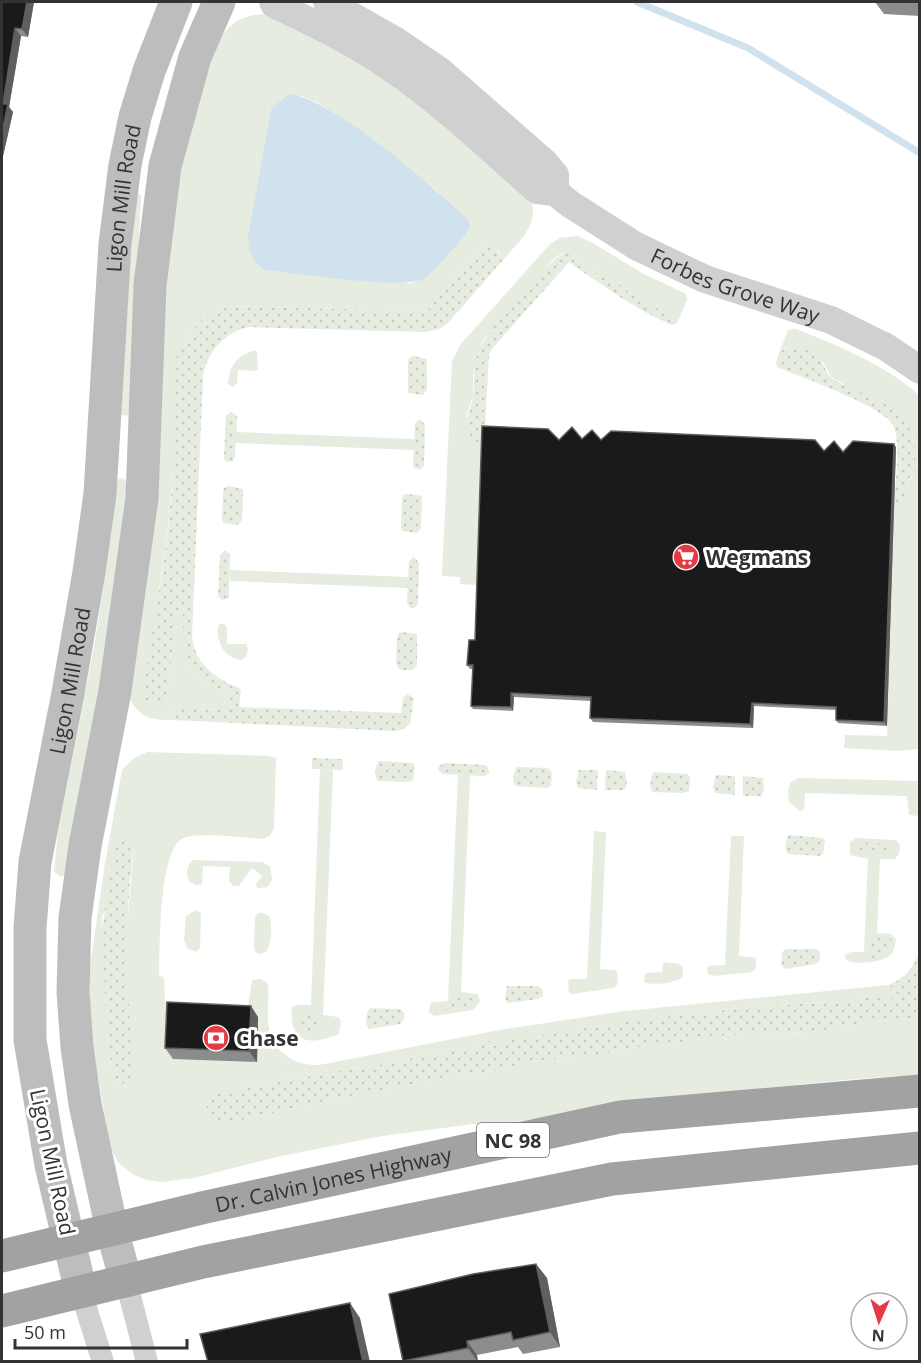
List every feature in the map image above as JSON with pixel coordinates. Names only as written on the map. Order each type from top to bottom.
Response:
[{"type":"highway","name":"Dr. Calvin Jones Highway","points":[[2,1256],[218,1204],[620,1117],[920,1091]]},
{"type":"highway","points":[[2,1311],[202,1262],[612,1179],[920,1148]]},
{"type":"main road","name":"Ligon Mill Road","points":[[81,1292],[51,1165],[30,1040],[30,928],[33,883],[43,812],[68,693],[89,572],[100,494],[115,244],[125,165],[135,117],[149,71],[176,2]]},
{"type":"main road","name":"Ligon Mill Road","points":[[126,1281],[112,1230],[85,1104],[77,1047],[73,992],[75,918],[85,846],[114,691],[142,498],[150,285],[165,166],[195,57],[219,2]]},
{"type":"street","name":"Forbes Grove Way","points":[[273,2],[333,32],[394,70],[426,94],[537,190],[555,192],[636,246],[705,279],[831,320],[886,347],[920,370]]},
{"type":"street","points":[[327,2],[396,41],[440,71],[544,162],[555,175],[555,192]]},
{"type":"street","name":"Ligon Mill Road","points":[[126,1281],[147,1362]]},
{"type":"street","name":"Ligon Mill Road","points":[[81,1292],[103,1362]]},
{"type":"shaded area","points":[[254,15],[273,15],[386,73],[532,202],[532,219],[525,234],[503,260],[499,250],[482,245],[428,310],[228,306],[206,316],[194,328],[184,347],[168,526],[158,598],[166,704],[176,619],[180,609],[183,611],[186,649],[192,668],[208,684],[231,694],[230,711],[175,706],[173,720],[159,720],[138,711],[130,699],[165,259],[178,166],[214,50],[233,24]],"holes":[[[302,96],[318,103],[370,137],[435,189],[470,227],[465,236],[422,279],[410,284],[249,237],[271,109]]]},
{"type":"shaded area","points":[[132,194],[141,195],[131,416],[121,415]]},
{"type":"shaded area","points":[[578,236],[642,273],[686,294],[687,300],[677,323],[620,284],[600,276],[572,252],[562,253],[551,261],[484,339],[477,355],[473,376],[473,396],[466,417],[484,446],[479,585],[460,584],[460,577],[442,576],[452,361],[460,345],[550,244],[560,238]]},
{"type":"shaded area","points":[[482,245],[495,248],[503,260],[448,323],[439,329],[425,332],[248,327],[231,334],[218,345],[205,367],[203,376],[192,635],[201,662],[222,680],[241,690],[239,707],[401,713],[403,698],[407,694],[414,698],[410,723],[404,729],[396,731],[173,720],[175,706],[229,711],[231,694],[208,684],[192,668],[186,650],[183,611],[181,610],[176,619],[166,704],[141,699],[159,592],[170,505],[177,348],[184,347],[194,328],[206,316],[228,306],[428,310]]},
{"type":"shaded area","points":[[567,252],[572,252],[600,276],[620,284],[677,323],[672,325],[645,312],[569,262],[491,350],[484,446],[474,441],[465,428],[474,391],[477,355],[491,331],[517,298],[546,267]]},
{"type":"shaded area","points":[[796,329],[845,349],[876,365],[919,395],[919,749],[896,751],[844,748],[845,735],[887,736],[894,506],[914,472],[913,435],[831,377],[823,362],[786,347],[780,351],[788,330]]},
{"type":"shaded area","points":[[793,345],[806,349],[818,357],[833,379],[887,405],[907,424],[913,437],[915,466],[914,473],[909,479],[908,495],[903,505],[894,506],[897,455],[894,427],[888,419],[860,402],[777,367],[780,351]]},
{"type":"shaded area","points":[[252,351],[257,351],[258,369],[255,371],[238,370],[237,383],[233,387],[228,384],[234,363]]},
{"type":"shaded area","points":[[413,356],[427,359],[427,390],[423,395],[408,393],[408,361]]},
{"type":"shaded area","points":[[231,412],[237,416],[235,457],[232,462],[225,461],[224,458],[226,416]]},
{"type":"shaded area","points":[[420,419],[425,425],[424,466],[420,470],[413,467],[413,464],[415,423]]},
{"type":"shaded area","points":[[236,432],[414,439],[414,450],[236,443]]},
{"type":"shaded area","points":[[123,478],[128,488],[117,596],[65,875],[61,877],[54,872],[58,832],[94,647],[106,570],[115,482]]},
{"type":"shaded area","points":[[228,486],[243,489],[242,520],[238,525],[223,523],[223,491]]},
{"type":"shaded area","points":[[403,495],[422,496],[421,528],[417,533],[402,531],[402,499]]},
{"type":"shaded area","points":[[225,550],[230,554],[229,598],[222,600],[218,596],[220,555]]},
{"type":"shaded area","points":[[414,557],[419,563],[418,604],[410,608],[407,602],[409,561]]},
{"type":"shaded area","points":[[230,570],[408,577],[408,588],[230,581]]},
{"type":"shaded area","points":[[220,624],[224,624],[227,628],[227,644],[246,644],[246,657],[242,660],[236,659],[223,649],[218,633]]},
{"type":"shaded area","points":[[402,632],[417,634],[417,665],[413,670],[400,670],[396,664],[397,637]]},
{"type":"shaded area","points":[[147,752],[276,758],[274,828],[270,836],[263,839],[211,835],[191,836],[184,838],[176,845],[169,860],[162,900],[159,975],[164,978],[165,1002],[187,1003],[187,1014],[248,1006],[252,980],[261,979],[268,984],[268,1022],[272,1039],[284,1054],[300,1063],[319,1065],[499,1030],[625,1011],[888,985],[897,995],[895,999],[866,997],[854,1000],[728,1009],[710,1014],[699,1013],[641,1021],[620,1021],[611,1026],[593,1025],[569,1031],[554,1031],[535,1038],[506,1043],[489,1041],[471,1049],[447,1050],[441,1055],[422,1054],[400,1063],[375,1065],[365,1069],[348,1068],[332,1074],[282,1080],[273,1084],[250,1086],[230,1093],[209,1094],[238,1121],[329,1100],[449,1077],[507,1069],[524,1063],[584,1055],[602,1055],[619,1050],[727,1035],[813,1032],[871,1021],[919,1017],[919,1075],[763,1088],[504,1124],[474,1124],[382,1136],[281,1156],[194,1178],[161,1182],[146,1180],[132,1174],[118,1162],[110,1147],[91,1036],[89,974],[105,863],[122,770],[133,759]],"holes":[[[134,847],[126,940],[128,1007],[114,1084],[107,1034],[102,917]]]},
{"type":"shaded area","points":[[312,758],[343,759],[343,770],[312,769]]},
{"type":"shaded area","points":[[379,761],[413,763],[415,767],[413,780],[409,782],[378,781],[376,771]]},
{"type":"shaded area","points":[[444,763],[486,765],[489,773],[485,776],[443,774],[438,770],[439,766]]},
{"type":"shaded area","points":[[517,767],[548,768],[552,773],[551,786],[547,788],[516,786],[514,777]]},
{"type":"shaded area","points":[[320,769],[333,770],[323,1015],[338,1017],[341,1021],[339,1034],[329,1038],[311,1040],[304,1039],[294,1029],[292,1007],[311,1005]]},
{"type":"shaded area","points":[[579,770],[598,770],[597,790],[578,788],[576,782]]},
{"type":"shaded area","points":[[606,770],[625,772],[627,784],[624,790],[605,790]]},
{"type":"shaded area","points":[[654,772],[688,774],[689,791],[684,793],[653,792],[650,782]]},
{"type":"shaded area","points":[[458,775],[470,775],[461,992],[478,994],[480,1002],[473,1010],[434,1016],[429,1012],[431,1002],[448,1001]]},
{"type":"shaded area","points":[[716,775],[735,776],[735,795],[715,793],[713,787]]},
{"type":"shaded area","points":[[743,776],[763,778],[764,790],[761,796],[743,796]]},
{"type":"shaded area","points":[[798,778],[919,781],[919,816],[909,815],[907,796],[805,793],[804,809],[800,811],[789,802],[788,792],[790,783]]},
{"type":"shaded area","points":[[594,831],[606,832],[600,969],[615,970],[618,984],[613,988],[572,994],[569,993],[568,981],[570,979],[587,979]]},
{"type":"shaded area","points":[[789,835],[823,838],[825,841],[823,854],[819,856],[788,854],[786,845]]},
{"type":"shaded area","points":[[731,836],[744,836],[739,956],[756,958],[756,968],[752,972],[714,976],[708,974],[709,966],[725,965]]},
{"type":"shaded area","points":[[116,838],[134,847],[128,905],[127,964],[135,1081],[114,1085],[107,1034],[102,930]]},
{"type":"shaded area","points":[[856,838],[896,840],[900,845],[899,854],[895,859],[880,859],[877,933],[891,934],[896,939],[894,948],[892,953],[883,959],[870,962],[850,962],[846,960],[845,955],[851,952],[864,952],[868,859],[850,855],[850,842]]},
{"type":"shaded area","points":[[857,842],[896,846],[894,854],[858,853],[855,851]]},
{"type":"shaded area","points":[[194,860],[262,862],[270,866],[272,880],[267,887],[257,888],[256,884],[262,876],[252,868],[239,886],[233,886],[229,881],[230,867],[203,866],[202,884],[196,885],[189,881],[187,875],[188,866]]},
{"type":"shaded area","points":[[196,910],[201,913],[200,948],[196,952],[187,948],[184,940],[186,916]]},
{"type":"shaded area","points":[[258,913],[270,917],[271,930],[266,952],[259,954],[254,948],[255,918]]},
{"type":"shaded area","points":[[872,936],[892,939],[891,948],[883,956],[871,958],[869,956],[869,940]]},
{"type":"shaded area","points":[[786,949],[816,949],[820,953],[820,960],[816,964],[785,969],[781,965],[782,953]]},
{"type":"shaded area","points":[[919,951],[919,1017],[916,1019],[871,1021],[813,1032],[727,1035],[619,1050],[602,1055],[584,1055],[524,1063],[507,1069],[449,1077],[329,1100],[238,1121],[210,1120],[205,1099],[209,1094],[230,1093],[250,1086],[332,1074],[347,1068],[365,1069],[375,1065],[400,1063],[422,1054],[441,1055],[454,1048],[471,1049],[489,1041],[506,1043],[519,1036],[535,1038],[554,1031],[569,1031],[593,1025],[611,1026],[620,1021],[641,1021],[699,1013],[710,1014],[728,1009],[854,1000],[866,997],[895,999],[897,994],[888,985],[899,980],[908,972]]},
{"type":"shaded area","points":[[663,962],[680,964],[683,968],[682,978],[663,983],[644,982],[645,973],[662,972]]},
{"type":"shaded area","points":[[507,986],[538,986],[543,990],[543,996],[538,999],[508,1003],[505,999]]},
{"type":"shaded area","points":[[456,997],[471,997],[474,1003],[470,1007],[436,1012],[438,1006],[450,1005]]},
{"type":"shaded area","points":[[370,1008],[400,1009],[404,1013],[404,1019],[400,1024],[369,1029],[366,1024]]},
{"type":"shaded area","points":[[304,1014],[319,1019],[322,1023],[319,1032],[307,1034],[301,1030],[298,1019]]},
{"type":"water","points":[[289,94],[319,104],[363,132],[439,193],[468,220],[470,227],[465,236],[423,279],[395,283],[322,277],[265,270],[254,260],[250,252],[248,237],[271,109]]},
{"type":"building","points":[[2,2],[27,2],[22,29],[15,28],[3,104],[8,104],[2,133]]},
{"type":"building","name":"Wegmans","points":[[482,426],[548,429],[559,440],[572,427],[582,439],[592,430],[601,440],[611,431],[815,440],[824,451],[834,441],[843,452],[853,441],[894,444],[884,722],[836,720],[836,707],[752,703],[750,724],[590,718],[591,697],[511,693],[511,707],[471,706],[473,665],[467,665],[469,640],[475,640]]},
{"type":"building","name":"Chase","points":[[167,1002],[251,1006],[249,1051],[165,1048]]},
{"type":"building","points":[[536,1264],[550,1332],[513,1340],[511,1332],[467,1341],[468,1348],[403,1361],[389,1294],[473,1274]]},
{"type":"building","points":[[350,1303],[363,1362],[208,1362],[200,1334]]},
{"type":"waterway","points":[[637,2],[748,48],[920,153]]},
{"type":"place","name":"Wegmans","points":[[686,557]]},
{"type":"place","name":"Chase","points":[[216,1038]]}]
